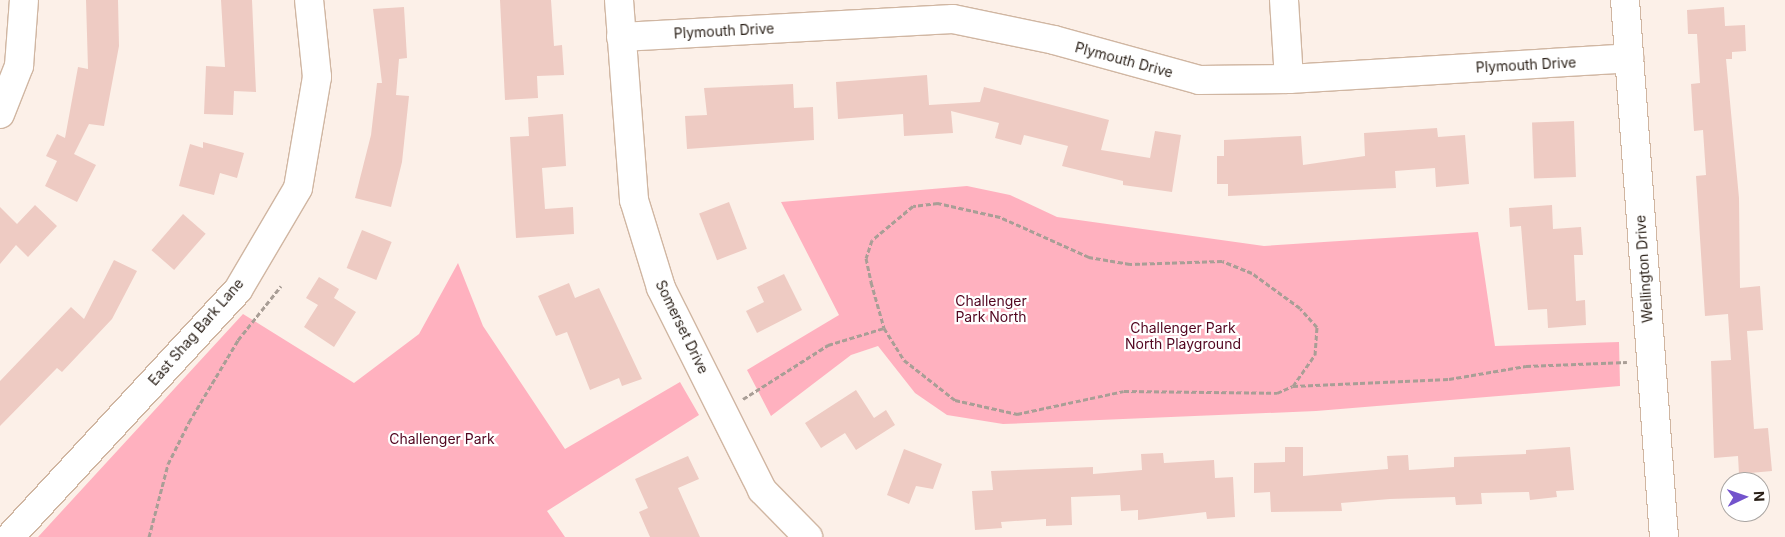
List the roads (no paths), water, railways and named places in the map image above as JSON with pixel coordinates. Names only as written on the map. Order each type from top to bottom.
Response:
[{"type":"street","points":[[0,114],[19,66],[24,0]]},
{"type":"street","name":"East Shag Bark Lane","points":[[10,537],[238,290],[298,188],[317,77],[309,0]]},
{"type":"street","name":"Somerset Drive","points":[[619,0],[634,200],[661,288],[762,490],[808,537]]},
{"type":"street","points":[[1284,0],[1288,79]]},
{"type":"street","name":"Wellington Drive","points":[[1625,0],[1664,537]]},
{"type":"street","name":"Plymouth Drive","points":[[622,36],[953,10],[1199,80],[1288,79],[1629,58]]},
{"type":"park label","name":"Challenger Park North","points":[[991,310]]},
{"type":"park label","name":"Challenger Park North Playground","points":[[1183,336]]},
{"type":"park label","name":"Challenger Park","points":[[442,439]]}]
